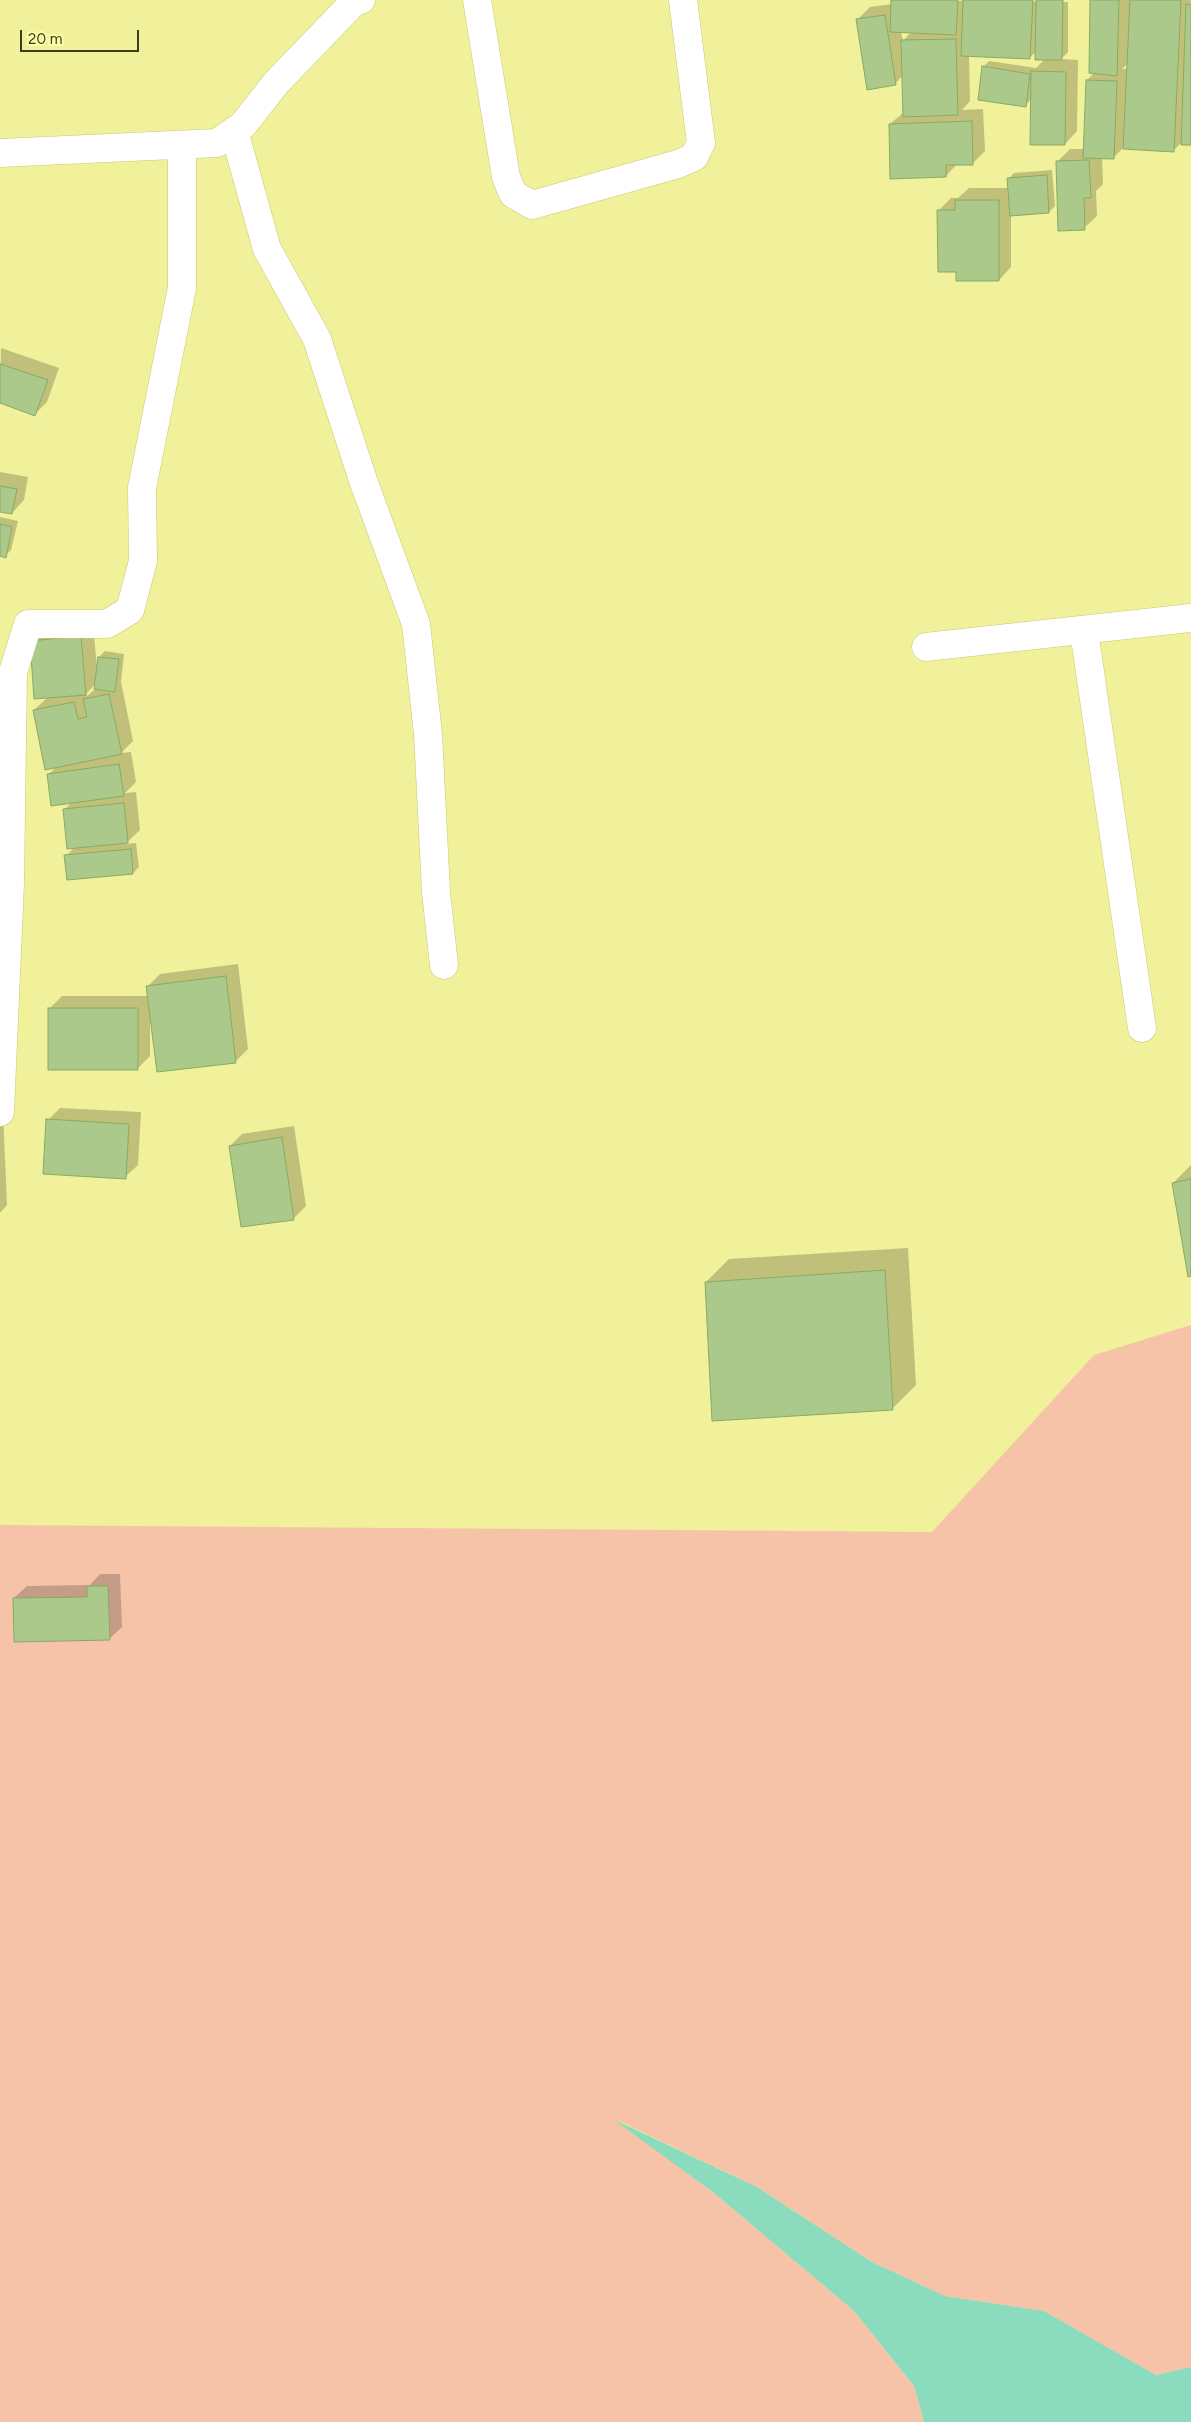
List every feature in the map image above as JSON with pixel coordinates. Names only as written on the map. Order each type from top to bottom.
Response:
[{"type":"street","points":[[477,0],[506,177],[513,194],[532,205],[678,164],[694,157],[701,144],[683,0]]},
{"type":"street","points":[[0,153],[217,143],[243,125],[276,83],[355,1]]},
{"type":"street","points":[[234,131],[267,249],[317,339],[364,483],[416,624],[428,734],[436,892],[444,965]]},
{"type":"street","points":[[0,1112],[10,883],[13,672],[28,624],[107,624],[130,610],[143,560],[142,488],[182,288],[182,145]]},
{"type":"street","points":[[926,648],[1191,618]]},
{"type":"street","points":[[1084,631],[1142,1028]]},
{"type":"shaded area","points":[[1191,1325],[1191,2367],[1156,2375],[1044,2311],[945,2296],[872,2262],[757,2187],[617,2120],[714,2193],[854,2311],[914,2386],[924,2422],[0,2422],[0,1525],[932,1532],[1094,1355]]},
{"type":"shaded area","points":[[613,2119],[757,2187],[872,2262],[945,2296],[1044,2311],[1156,2375],[1191,2367],[1191,2422],[924,2422],[914,2386],[854,2311],[714,2193]]},
{"type":"building","points":[[891,0],[958,0],[956,35],[890,32]]},
{"type":"building","points":[[963,0],[1033,0],[1030,59],[961,56]]},
{"type":"building","points":[[1036,0],[1063,0],[1062,60],[1035,60]]},
{"type":"building","points":[[1090,0],[1119,0],[1117,76],[1089,73]]},
{"type":"building","points":[[1130,0],[1181,0],[1174,152],[1123,149]]},
{"type":"building","points":[[1186,4],[1191,5],[1191,145],[1181,145]]},
{"type":"building","points":[[885,15],[896,85],[867,90],[856,19]]},
{"type":"building","points":[[956,39],[958,115],[903,117],[901,40]]},
{"type":"building","points":[[982,66],[1030,74],[1026,107],[978,100]]},
{"type":"building","points":[[1031,71],[1066,72],[1065,145],[1030,145]]},
{"type":"building","points":[[1086,80],[1117,81],[1114,159],[1083,158]]},
{"type":"building","points":[[972,121],[973,165],[946,165],[946,177],[890,179],[889,124]]},
{"type":"building","points":[[1089,160],[1091,198],[1084,198],[1085,230],[1058,231],[1056,161]]},
{"type":"building","points":[[1047,175],[1049,213],[1010,216],[1007,178]]},
{"type":"building","points":[[955,200],[999,200],[999,281],[956,281],[956,272],[938,272],[937,210],[955,210]]},
{"type":"building","points":[[0,364],[48,380],[35,416],[0,403]]},
{"type":"building","points":[[0,486],[17,489],[12,514],[0,512]]},
{"type":"building","points":[[0,524],[12,527],[6,558],[0,556]]},
{"type":"building","points":[[81,636],[86,695],[34,699],[30,641]]},
{"type":"building","points":[[98,657],[119,659],[115,692],[94,689]]},
{"type":"building","points":[[109,694],[122,754],[45,770],[33,710],[74,702],[78,719],[87,717],[83,699]]},
{"type":"building","points":[[119,764],[124,796],[51,806],[47,774]]},
{"type":"building","points":[[124,803],[128,843],[67,849],[63,809]]},
{"type":"building","points":[[131,849],[133,874],[67,880],[64,855]]},
{"type":"building","points":[[226,976],[236,1063],[157,1072],[146,986]]},
{"type":"building","points":[[48,1008],[138,1008],[138,1070],[48,1070]]},
{"type":"building","points":[[46,1119],[129,1124],[126,1179],[43,1174]]},
{"type":"building","points":[[282,1137],[294,1220],[241,1227],[229,1146]]},
{"type":"building","points":[[1191,1179],[1191,1276],[1188,1277],[1172,1183]]},
{"type":"building","points":[[885,1270],[893,1410],[712,1421],[705,1282]]},
{"type":"building","points":[[87,1586],[108,1586],[110,1640],[14,1642],[13,1598],[87,1597]]}]
